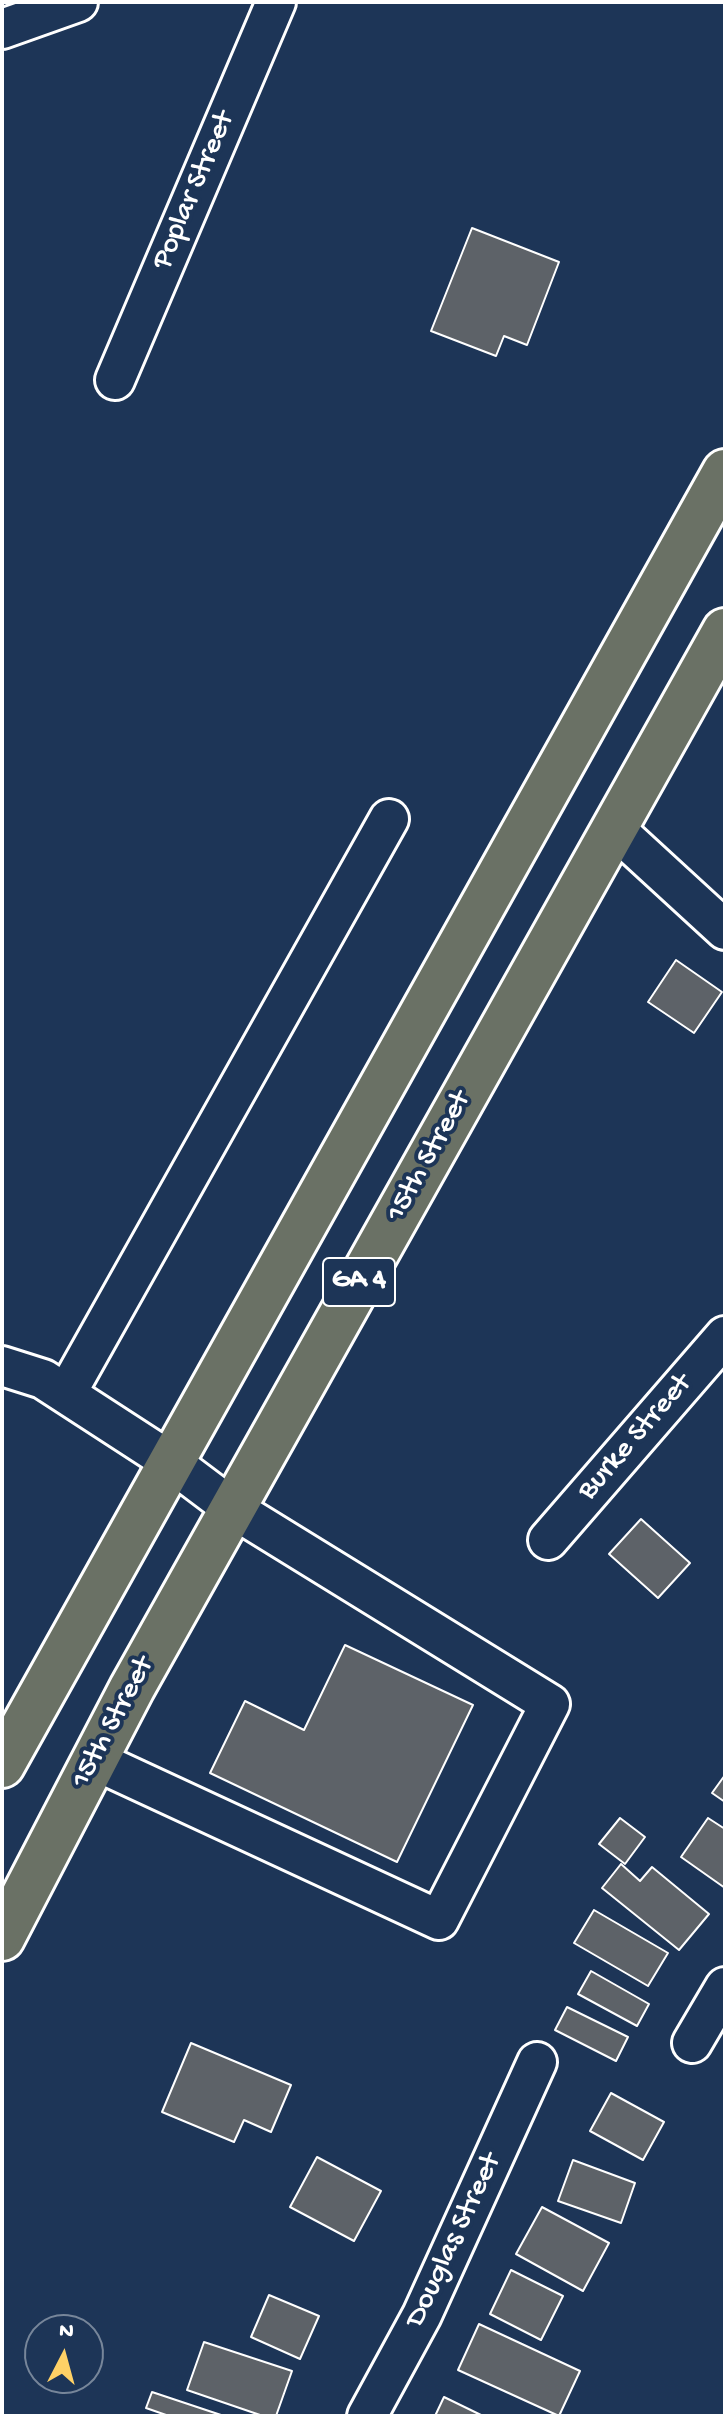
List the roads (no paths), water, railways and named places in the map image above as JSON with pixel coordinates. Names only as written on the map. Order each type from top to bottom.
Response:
[{"type":"main road","name":"GA 4","points":[[2,1765],[14,1718],[171,1462],[725,472]]},
{"type":"main road","name":"15th Street","points":[[2,1938],[94,1760],[232,1508],[725,631]]},
{"type":"street","points":[[2,29],[78,2]]},
{"type":"street","name":"Poplar Street","points":[[115,380],[276,2]]},
{"type":"street","points":[[66,1394],[389,819]]},
{"type":"street","points":[[615,829],[725,930]]},
{"type":"street","name":"Burke Street","points":[[548,1540],[725,1336]]},
{"type":"street","points":[[2,1366],[43,1379],[171,1462],[232,1508],[550,1704],[439,1920],[94,1760]]},
{"type":"street","points":[[692,2043],[725,1987]]},
{"type":"street","name":"Douglas Street","points":[[367,2416],[422,2315],[537,2062]]}]
